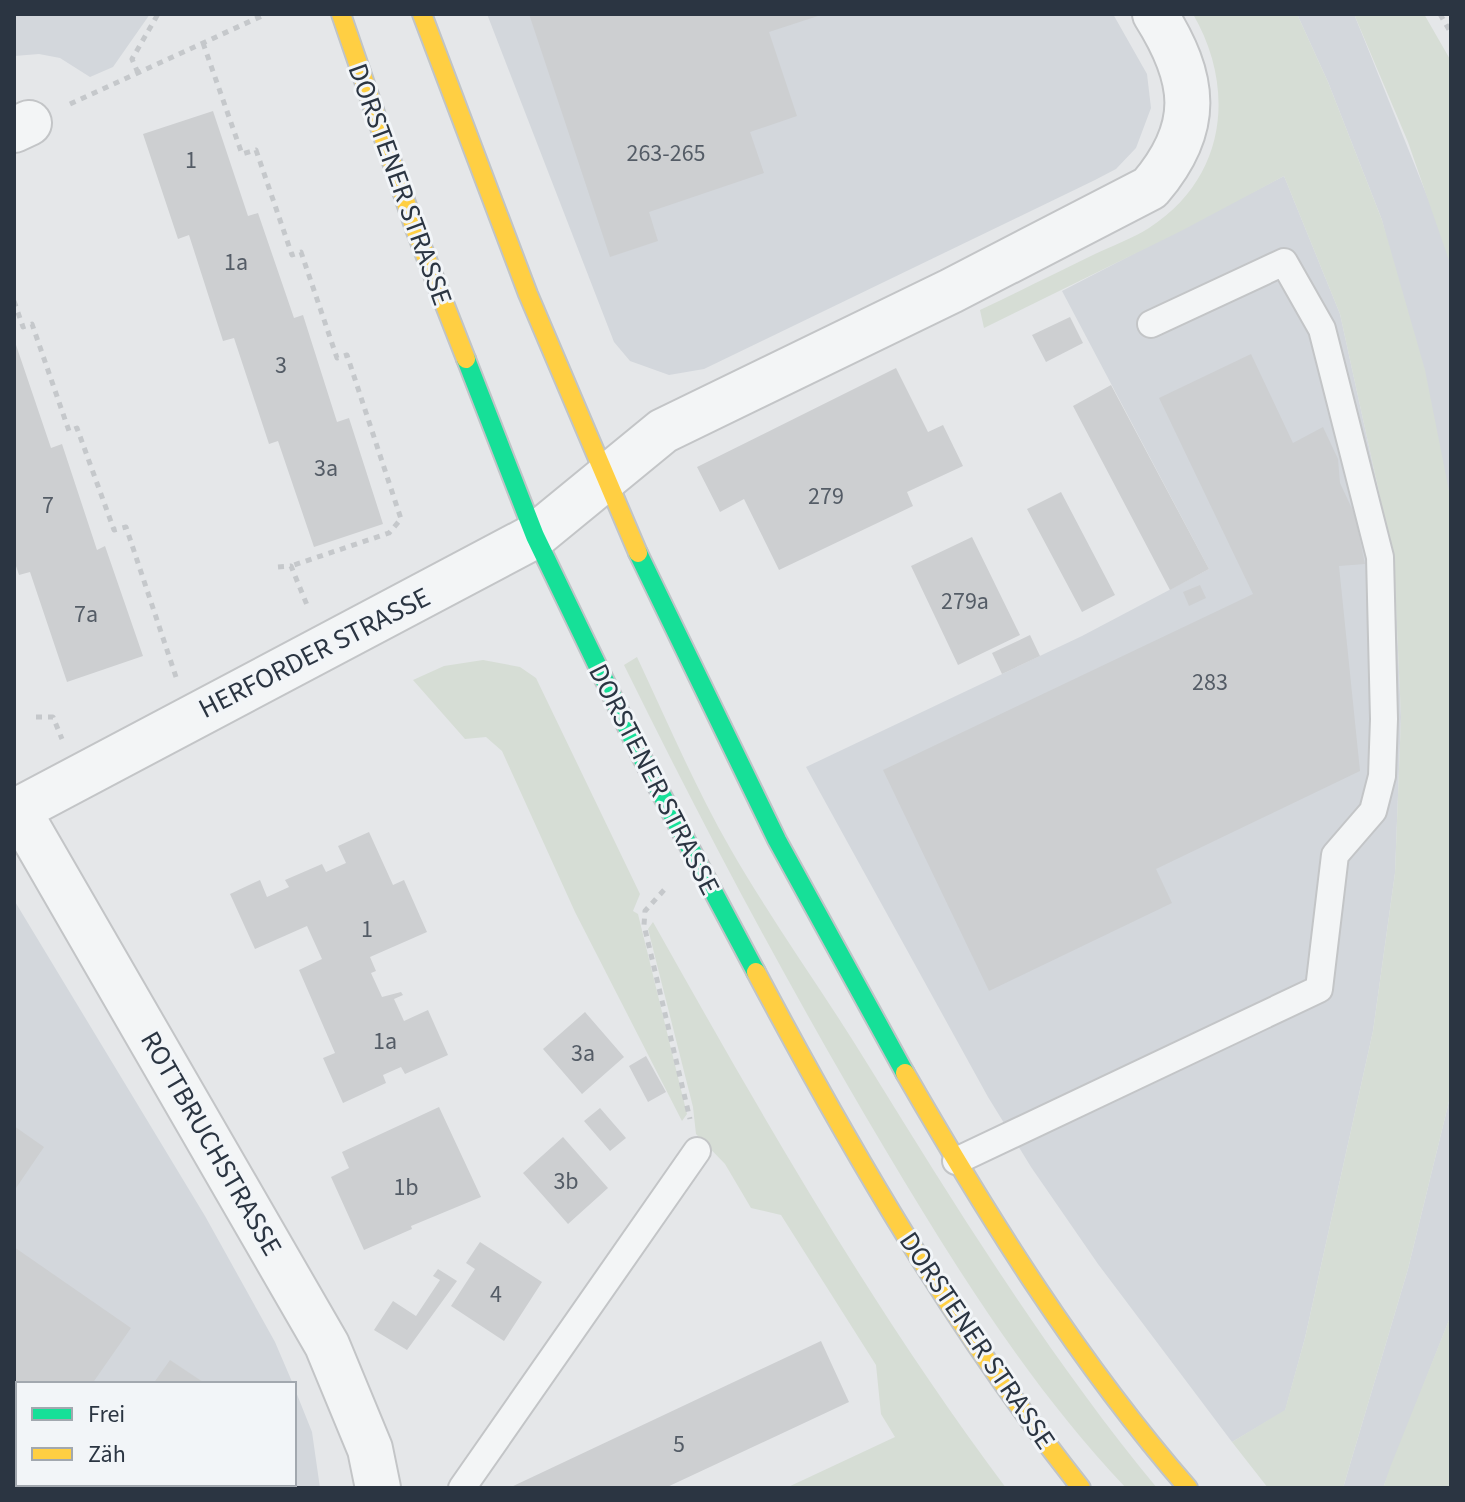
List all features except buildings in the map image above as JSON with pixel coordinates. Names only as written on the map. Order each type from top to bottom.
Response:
[{"type":"main road","name":"DORSTENER STRASSE","points":[[341,14],[415,229],[535,536],[648,770],[829,1110],[934,1279],[1043,1440],[1081,1488]]},
{"type":"main road","points":[[422,14],[474,162],[603,476],[676,637],[806,899],[956,1161],[1088,1361],[1188,1488]]},
{"type":"street","points":[[603,476],[663,431],[708,406],[951,291],[1150,188],[1172,162],[1187,125],[1188,87],[1175,46],[1155,14]]},
{"type":"street","name":"HERFORDER STRASSE","points":[[16,811],[535,536],[603,476]]},
{"type":"street","name":"ROTTBRUCHSTRASSE","points":[[16,811],[327,1345],[365,1437],[378,1488]]},
{"type":"lane","points":[[956,1161],[1319,989],[1335,855],[1373,811],[1382,776],[1384,719],[1380,557],[1322,329],[1284,262],[1151,324]]},
{"type":"lane","points":[[462,1488],[697,1151]]},
{"type":"path","points":[[138,73],[132,59],[158,14]]},
{"type":"path","points":[[22,126],[266,14]]},
{"type":"path","points":[[1440,14],[1451,33]]},
{"type":"path","points":[[203,43],[242,154],[256,150],[292,255],[301,252],[337,358],[347,355],[401,519],[389,533],[291,566],[278,567]]},
{"type":"path","points":[[14,301],[23,327],[32,324],[69,431],[77,428],[114,530],[126,527],[190,717]]},
{"type":"path","points":[[291,566],[324,647]]},
{"type":"path","points":[[656,894],[645,911],[644,925],[697,1151]]},
{"type":"shaded area","points":[[14,14],[150,14],[113,67],[90,77],[60,58],[39,54],[14,56]]},
{"type":"shaded area","points":[[487,14],[1113,14],[1147,74],[1151,108],[1136,148],[1116,169],[704,369],[669,375],[630,361],[614,342]]},
{"type":"shaded area","points":[[1193,14],[1297,14],[1328,82],[1382,220],[1425,370],[1451,501],[1451,1093],[1408,1269],[1343,1488],[1268,1488],[1232,1442],[1285,1410],[1305,1338],[1373,1031],[1395,873],[1401,717],[1394,561],[1340,314],[1284,176],[1181,231],[984,328],[980,310],[1143,232],[1175,207],[1195,184],[1209,158],[1219,101],[1207,42]]},
{"type":"shaded area","points":[[1297,14],[1354,14],[1444,238],[1451,266],[1451,501],[1382,220],[1328,82]]},
{"type":"shaded area","points":[[1354,14],[1424,14],[1451,61],[1451,266],[1408,142]]},
{"type":"shaded area","points":[[1284,176],[1340,314],[1394,561],[1401,717],[1395,873],[1373,1031],[1305,1338],[1285,1411],[1232,1442],[1098,1264],[1031,1167],[988,1097],[806,767],[1082,636],[1209,569],[1062,291]]},
{"type":"shaded area","points":[[637,657],[705,801],[764,904],[1006,1283],[1079,1387],[1157,1488],[1126,1488],[1091,1449],[1026,1368],[939,1238],[816,1030],[717,849],[624,665]]},
{"type":"shaded area","points":[[483,660],[520,667],[536,678],[640,894],[633,911],[638,914],[687,1114],[682,1121],[575,912],[502,751],[486,737],[465,739],[413,680],[444,666]]},
{"type":"shaded area","points":[[14,900],[205,1216],[275,1342],[292,1382],[16,1382],[16,1486],[296,1486],[296,1392],[312,1432],[320,1488],[14,1488]]},
{"type":"shaded area","points":[[653,922],[820,1211],[910,1351],[1006,1488],[786,1488],[895,1437],[881,1414],[876,1365],[781,1215],[751,1208],[725,1164],[696,1134],[693,1107],[648,929]]},
{"type":"shaded area","points":[[1451,1093],[1451,1315],[1383,1488],[1343,1488],[1408,1269]]},
{"type":"shaded area","points":[[1451,1315],[1451,1488],[1383,1488],[1391,1465]]},
{"type":"traffic: fast","points":[[466,359],[535,536],[641,756],[756,972]]},
{"type":"traffic: fast","points":[[638,553],[777,840],[905,1073]]},
{"type":"traffic: slow","points":[[341,14],[415,229],[466,359]]},
{"type":"traffic: slow","points":[[422,14],[528,294],[638,553]]},
{"type":"traffic: slow","points":[[756,972],[829,1106],[907,1238],[990,1365],[1081,1488]]},
{"type":"traffic: slow","points":[[905,1073],[1002,1235],[1072,1340],[1188,1488]]}]
